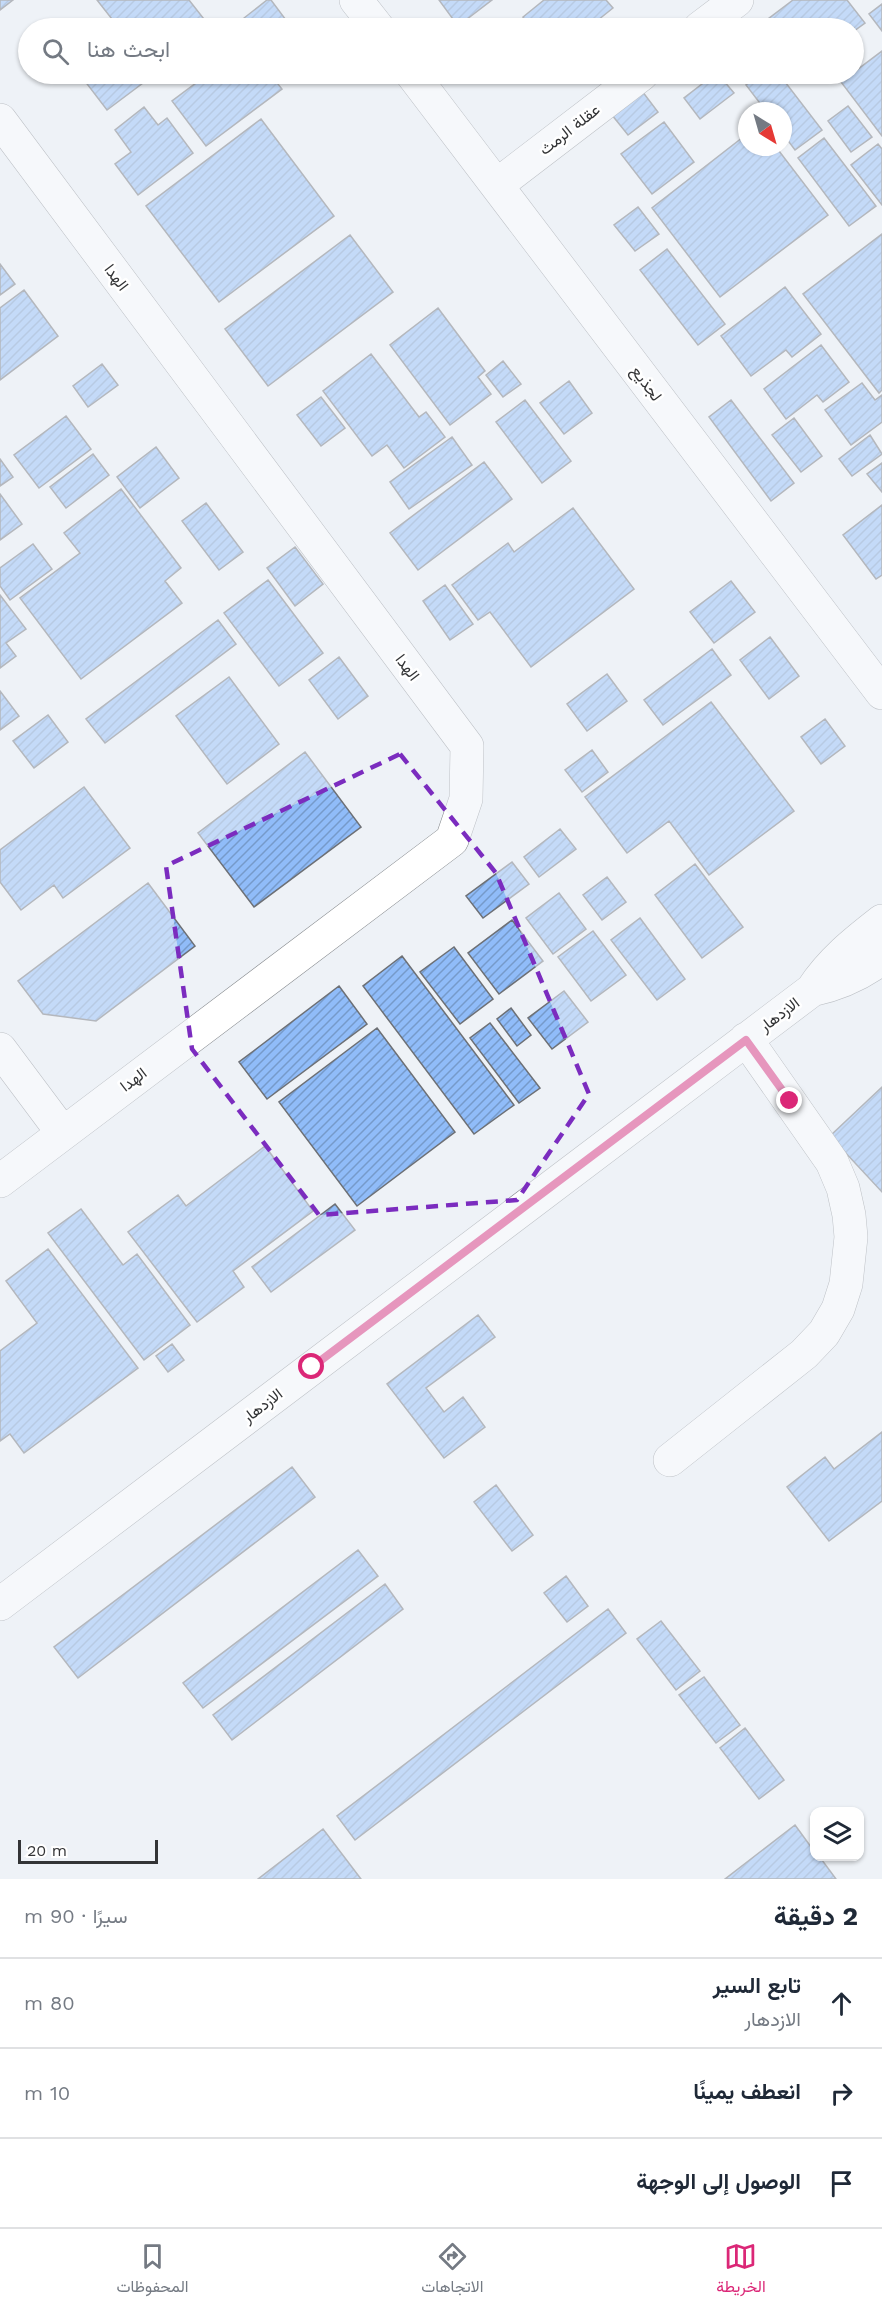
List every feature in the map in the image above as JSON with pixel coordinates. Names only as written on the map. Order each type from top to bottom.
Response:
[{"type":"street","points":[[356,0],[370,18]]},
{"type":"street","points":[[713,18],[737,0]]},
{"type":"street","name":"لجذيع","points":[[420,84],[882,693]]},
{"type":"street","name":"عقلة الرمث","points":[[497,185],[629,84]]},
{"type":"street","name":"الهدا","points":[[0,120],[467,746],[466,799],[452,840],[0,1181]]},
{"type":"street","name":"الازدهار","points":[[1,1600],[812,990],[825,970],[843,952],[882,921]]},
{"type":"street","name":"الازدهار","points":[[812,990],[838,984],[859,975],[882,958]]},
{"type":"street","points":[[670,1460],[804,1354],[824,1333],[838,1309],[846,1284],[851,1237],[849,1215],[839,1179],[832,1162],[746,1040]]},
{"type":"street","points":[[0,1049],[62,1132]]},
{"type":"highlighted area","points":[[400,754],[496,873],[589,1094],[517,1200],[319,1215],[192,1049],[166,866]]},
{"type":"building","points":[[0,0],[13,0],[0,10]]},
{"type":"building","points":[[97,0],[189,0],[203,18],[111,18]]},
{"type":"building","points":[[267,0],[271,0],[284,18],[244,18]]},
{"type":"building","points":[[439,0],[492,0],[468,18],[452,18]]},
{"type":"building","points":[[544,0],[606,0],[613,8],[600,18],[523,17]]},
{"type":"building","points":[[793,0],[847,0],[861,18],[769,18]]},
{"type":"building","points":[[882,4],[882,31],[869,14]]},
{"type":"building","points":[[882,51],[882,136],[843,84],[864,84],[864,65]]},
{"type":"building","points":[[87,84],[142,84],[107,110]]},
{"type":"building","points":[[195,84],[278,84],[282,89],[206,146],[172,101]]},
{"type":"building","points":[[702,84],[726,84],[734,93],[700,119],[684,98]]},
{"type":"building","points":[[747,84],[787,84],[822,130],[795,150],[792,146],[792,102],[759,102]]},
{"type":"building","points":[[642,91],[658,112],[628,135],[612,115]]},
{"type":"building","points":[[848,106],[872,137],[851,152],[828,121]]},
{"type":"building","points":[[144,107],[158,125],[167,118],[193,153],[138,195],[115,164],[131,152],[115,130]]},
{"type":"building","points":[[261,119],[334,216],[219,302],[146,206]]},
{"type":"building","points":[[664,122],[694,162],[652,194],[621,154]]},
{"type":"building","points":[[824,138],[876,206],[849,226],[798,158]]},
{"type":"building","points":[[738,141],[738,156],[783,156],[828,215],[720,297],[652,208]]},
{"type":"building","points":[[878,144],[882,149],[882,205],[851,165]]},
{"type":"building","points":[[638,207],[659,234],[635,251],[614,225]]},
{"type":"building","points":[[882,234],[882,390],[879,393],[803,294]]},
{"type":"building","points":[[350,235],[393,292],[268,386],[225,329]]},
{"type":"building","points":[[667,249],[725,324],[698,345],[640,270]]},
{"type":"building","points":[[0,264],[15,284],[0,295]]},
{"type":"building","points":[[785,287],[821,334],[792,357],[786,350],[751,376],[721,336]]},
{"type":"building","points":[[24,290],[58,336],[0,380],[0,308]]},
{"type":"building","points":[[438,308],[485,371],[478,377],[491,394],[450,425],[390,345]]},
{"type":"building","points":[[821,345],[849,382],[823,402],[817,395],[786,419],[764,389]]},
{"type":"building","points":[[371,354],[419,417],[426,412],[445,437],[404,468],[387,445],[372,456],[323,391]]},
{"type":"building","points":[[503,361],[521,384],[503,397],[486,375]]},
{"type":"building","points":[[102,364],[118,385],[88,407],[73,386]]},
{"type":"building","points":[[569,381],[592,413],[564,434],[540,403]]},
{"type":"building","points":[[862,383],[875,400],[882,395],[882,422],[851,445],[825,410]]},
{"type":"building","points":[[321,397],[345,428],[321,446],[297,415]]},
{"type":"building","points":[[525,400],[571,461],[542,483],[496,422]]},
{"type":"building","points":[[731,400],[794,483],[771,501],[709,417]]},
{"type":"building","points":[[66,416],[91,449],[39,488],[14,455]]},
{"type":"building","points":[[794,418],[822,456],[801,472],[772,435]]},
{"type":"building","points":[[870,435],[882,454],[852,476],[839,459]]},
{"type":"building","points":[[452,437],[472,465],[409,509],[390,482]]},
{"type":"building","points":[[156,447],[179,478],[140,508],[117,477]]},
{"type":"building","points":[[93,454],[109,475],[66,508],[50,487]]},
{"type":"building","points":[[0,459],[13,477],[0,486]]},
{"type":"building","points":[[484,462],[512,499],[418,570],[390,533]]},
{"type":"building","points":[[882,463],[882,492],[867,474]]},
{"type":"building","points":[[121,489],[181,568],[165,581],[182,603],[81,679],[20,598],[80,553],[64,533]]},
{"type":"building","points":[[0,494],[22,524],[0,540]]},
{"type":"building","points":[[206,503],[243,552],[219,570],[182,521]]},
{"type":"building","points":[[882,505],[882,575],[876,579],[843,535]]},
{"type":"building","points":[[573,508],[634,589],[531,667],[490,612],[478,620],[452,585],[508,543],[514,552]]},
{"type":"building","points":[[33,544],[52,569],[10,600],[0,586],[0,568]]},
{"type":"building","points":[[295,547],[323,584],[295,606],[267,568]]},
{"type":"building","points":[[268,580],[323,653],[279,686],[224,613]]},
{"type":"building","points":[[731,581],[755,612],[714,643],[690,612]]},
{"type":"building","points":[[445,585],[473,624],[450,640],[423,601]]},
{"type":"building","points":[[0,595],[26,629],[6,643],[16,656],[0,668]]},
{"type":"building","points":[[218,620],[236,644],[105,743],[86,719]]},
{"type":"building","points":[[770,637],[799,676],[769,699],[740,660]]},
{"type":"building","points":[[712,649],[731,675],[663,725],[644,700]]},
{"type":"building","points":[[339,657],[368,696],[338,719],[309,680]]},
{"type":"building","points":[[607,674],[627,701],[587,731],[567,704]]},
{"type":"building","points":[[229,677],[279,744],[227,784],[176,716]]},
{"type":"building","points":[[0,691],[19,716],[0,730]]},
{"type":"building","points":[[711,702],[794,811],[709,875],[669,821],[627,853],[585,797]]},
{"type":"building","points":[[48,715],[68,742],[34,768],[13,741]]},
{"type":"building","points":[[825,719],[845,746],[821,764],[801,737]]},
{"type":"building","points":[[592,750],[608,772],[582,792],[565,770]]},
{"type":"building","points":[[305,752],[361,827],[254,907],[198,833]]},
{"type":"building","points":[[84,787],[130,848],[63,898],[54,885],[21,910],[0,882],[0,850]]},
{"type":"building","points":[[560,829],[576,849],[539,877],[524,857]]},
{"type":"building","points":[[512,862],[529,884],[483,918],[466,896]]},
{"type":"building","points":[[695,864],[743,927],[702,958],[655,895]]},
{"type":"building","points":[[607,877],[626,902],[602,920],[583,895]]},
{"type":"building","points":[[148,883],[195,946],[96,1021],[43,1014],[18,981]]},
{"type":"building","points":[[559,893],[586,929],[553,954],[526,918]]},
{"type":"building","points":[[640,918],[685,979],[657,1000],[611,940]]},
{"type":"building","points":[[512,920],[543,961],[499,994],[468,953]]},
{"type":"building","points":[[593,931],[626,975],[591,1001],[558,957]]},
{"type":"building","points":[[454,947],[493,999],[460,1024],[420,972]]},
{"type":"building","points":[[402,956],[514,1105],[474,1134],[363,986]]},
{"type":"building","points":[[339,986],[367,1024],[267,1099],[239,1062]]},
{"type":"building","points":[[564,991],[588,1022],[552,1049],[528,1018]]},
{"type":"building","points":[[511,1008],[531,1035],[517,1046],[497,1019]]},
{"type":"building","points":[[490,1023],[540,1088],[519,1103],[470,1038]]},
{"type":"building","points":[[377,1028],[455,1132],[357,1206],[279,1102]]},
{"type":"building","points":[[882,1087],[882,1192],[830,1136]]},
{"type":"building","points":[[265,1146],[313,1211],[233,1271],[244,1287],[197,1322],[128,1232],[178,1195],[186,1206]]},
{"type":"building","points":[[335,1204],[355,1230],[271,1292],[252,1267]]},
{"type":"building","points":[[81,1209],[123,1265],[137,1254],[190,1325],[144,1360],[48,1233]]},
{"type":"building","points":[[48,1249],[138,1368],[24,1453],[10,1434],[0,1441],[0,1351],[37,1323],[6,1281]]},
{"type":"building","points":[[478,1315],[495,1337],[426,1388],[444,1412],[463,1397],[485,1427],[444,1458],[387,1384]]},
{"type":"building","points":[[172,1344],[184,1360],[168,1372],[156,1356]]},
{"type":"building","points":[[882,1432],[882,1501],[829,1541],[787,1487],[825,1457],[834,1469]]},
{"type":"building","points":[[292,1467],[315,1497],[78,1678],[54,1647]]},
{"type":"building","points":[[496,1485],[533,1535],[512,1551],[474,1502]]},
{"type":"building","points":[[358,1550],[378,1576],[203,1708],[183,1683]]},
{"type":"building","points":[[566,1576],[588,1606],[567,1622],[544,1593]]},
{"type":"building","points":[[385,1584],[403,1609],[232,1740],[213,1715]]},
{"type":"building","points":[[608,1609],[626,1633],[355,1840],[337,1816]]},
{"type":"building","points":[[661,1621],[700,1671],[676,1690],[637,1639]]},
{"type":"building","points":[[704,1677],[740,1725],[716,1743],[679,1695]]},
{"type":"building","points":[[745,1728],[784,1780],[759,1799],[720,1748]]},
{"type":"building","points":[[795,1825],[810,1846],[810,1861],[823,1861],[836,1879],[725,1879]]},
{"type":"building","points":[[323,1829],[361,1879],[258,1879]]},
{"type":"route","points":[[312,1367],[746,1040],[790,1101]]}]
